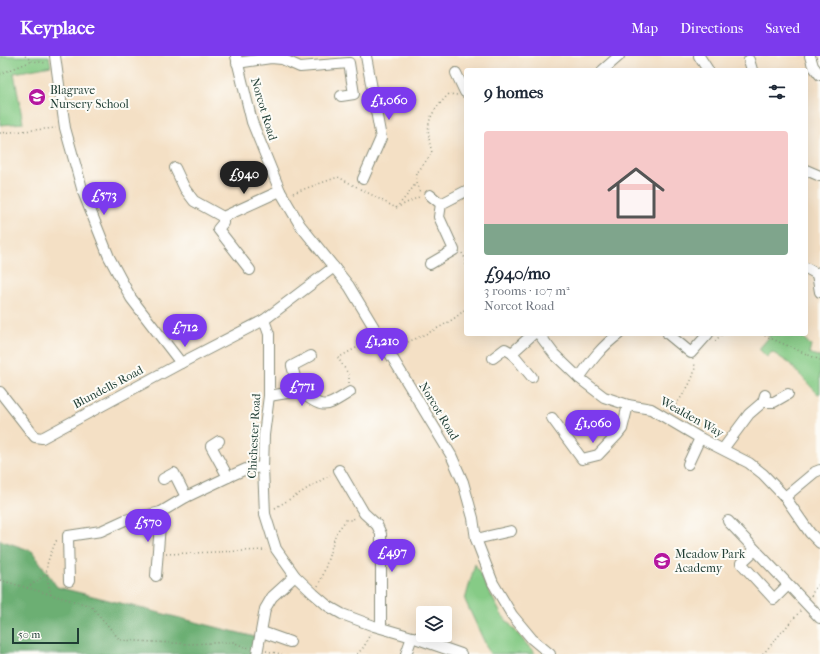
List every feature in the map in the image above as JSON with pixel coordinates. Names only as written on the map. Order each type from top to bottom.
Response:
[{"type":"street","points":[[363,179],[381,138],[366,56]]},
{"type":"street","points":[[605,68],[619,56]]},
{"type":"street","points":[[699,56],[707,68]]},
{"type":"street","points":[[810,56],[813,66],[820,75]]},
{"type":"street","points":[[237,60],[272,58],[282,59],[300,67],[349,63],[354,94],[341,96]]},
{"type":"street","points":[[55,60],[65,128],[83,192],[109,257],[132,298],[181,363]]},
{"type":"street","name":"Norcot Road","points":[[237,60],[252,122],[282,194],[300,225],[349,286],[451,455],[462,482],[473,518],[476,539],[493,583],[512,615],[532,639],[550,654]]},
{"type":"street","points":[[749,60],[751,68]]},
{"type":"street","points":[[456,73],[463,93]]},
{"type":"street","points":[[175,168],[194,201],[223,217]]},
{"type":"street","points":[[808,171],[820,176]]},
{"type":"street","points":[[440,207],[464,192]]},
{"type":"street","points":[[223,217],[282,194]]},
{"type":"street","points":[[430,195],[440,207],[439,217],[454,250],[430,264]]},
{"type":"street","points":[[223,217],[223,222],[218,229],[250,270]]},
{"type":"street","name":"Blundells Road","points":[[0,392],[35,438],[42,438],[264,320],[334,267]]},
{"type":"street","points":[[808,269],[818,273],[820,292]]},
{"type":"street","name":"Chichester Road","points":[[264,320],[268,334],[269,396],[264,435],[263,467],[265,514],[276,549],[295,576],[328,606],[342,614],[460,654]]},
{"type":"street","points":[[512,352],[531,336]]},
{"type":"street","name":"Wealden Way","points":[[540,336],[554,354],[579,378],[604,397],[628,405],[651,409],[700,438],[749,462],[763,474],[785,498],[810,533],[820,543]]},
{"type":"street","points":[[670,336],[691,353],[706,336]]},
{"type":"street","points":[[579,378],[607,337]]},
{"type":"street","points":[[493,358],[505,349],[512,352],[532,377]]},
{"type":"street","points":[[311,356],[292,366],[299,391],[317,404],[330,405],[350,392]]},
{"type":"street","points":[[269,396],[299,391]]},
{"type":"street","points":[[723,449],[749,414],[764,398],[774,402],[788,394]]},
{"type":"street","points":[[552,418],[579,462],[598,455],[618,434],[622,428],[628,405]]},
{"type":"street","points":[[688,464],[700,438]]},
{"type":"street","points":[[219,441],[211,446],[228,477]]},
{"type":"street","points":[[69,582],[68,536],[101,531],[125,520],[161,512],[186,497],[246,469],[263,467]]},
{"type":"street","points":[[339,470],[364,513],[377,525],[381,534],[377,626]]},
{"type":"street","points":[[785,498],[815,472],[820,470]]},
{"type":"street","points":[[163,479],[174,473],[186,497]]},
{"type":"street","points":[[156,576],[161,512]]},
{"type":"street","points":[[728,520],[820,618]]},
{"type":"street","points":[[476,539],[511,531]]},
{"type":"street","points":[[755,550],[741,563],[774,599],[788,585]]},
{"type":"street","points":[[259,649],[265,609],[272,597],[295,576]]},
{"type":"street","points":[[262,632],[290,642]]},
{"type":"street","points":[[406,654],[412,637]]},
{"type":"path","points":[[25,56],[32,61]]},
{"type":"path","points":[[0,74],[32,61],[55,60]]},
{"type":"path","points":[[396,208],[416,183],[417,173],[432,153],[428,135],[429,121],[437,106],[449,94],[463,93]]},
{"type":"path","points":[[0,133],[65,128]]},
{"type":"path","points":[[282,194],[338,176],[396,208]]},
{"type":"path","points":[[396,208],[422,196],[416,183]]},
{"type":"path","points":[[389,352],[460,315],[464,310]]},
{"type":"path","points":[[350,392],[348,375],[338,358],[379,335]]},
{"type":"path","points":[[766,336],[820,360]]},
{"type":"path","points":[[667,418],[693,378],[696,366],[691,353]]},
{"type":"path","points":[[265,514],[339,470]]},
{"type":"path","points":[[314,594],[323,575],[336,533],[346,520],[351,520],[364,513]]},
{"type":"path","points":[[51,595],[46,575],[46,564],[56,541],[68,536]]},
{"type":"path","points":[[158,554],[276,549]]},
{"type":"path","points":[[27,588],[46,575]]},
{"type":"path","points":[[0,580],[91,606],[120,640],[190,644],[233,642],[247,648],[254,643],[259,649],[282,654]]},
{"type":"path","points":[[763,654],[807,604],[815,588],[820,583]]},
{"type":"path","points":[[358,654],[377,626]]},
{"type":"green space","points":[[0,56],[49,56],[51,66],[14,73],[23,123],[0,125]]},
{"type":"green space","points":[[770,336],[802,336],[811,346],[809,353],[820,357],[820,393],[818,394],[789,363],[772,352],[767,357],[759,349]]},
{"type":"green space","points":[[0,540],[32,551],[57,587],[255,637],[252,654],[0,654]]},
{"type":"green space","points":[[475,564],[501,614],[535,654],[490,654],[465,600]]},
{"type":"place","name":"Blagrave Nursery School","points":[[37,97]]},
{"type":"place","name":"Meadow Park Academy","points":[[662,561]]}]
